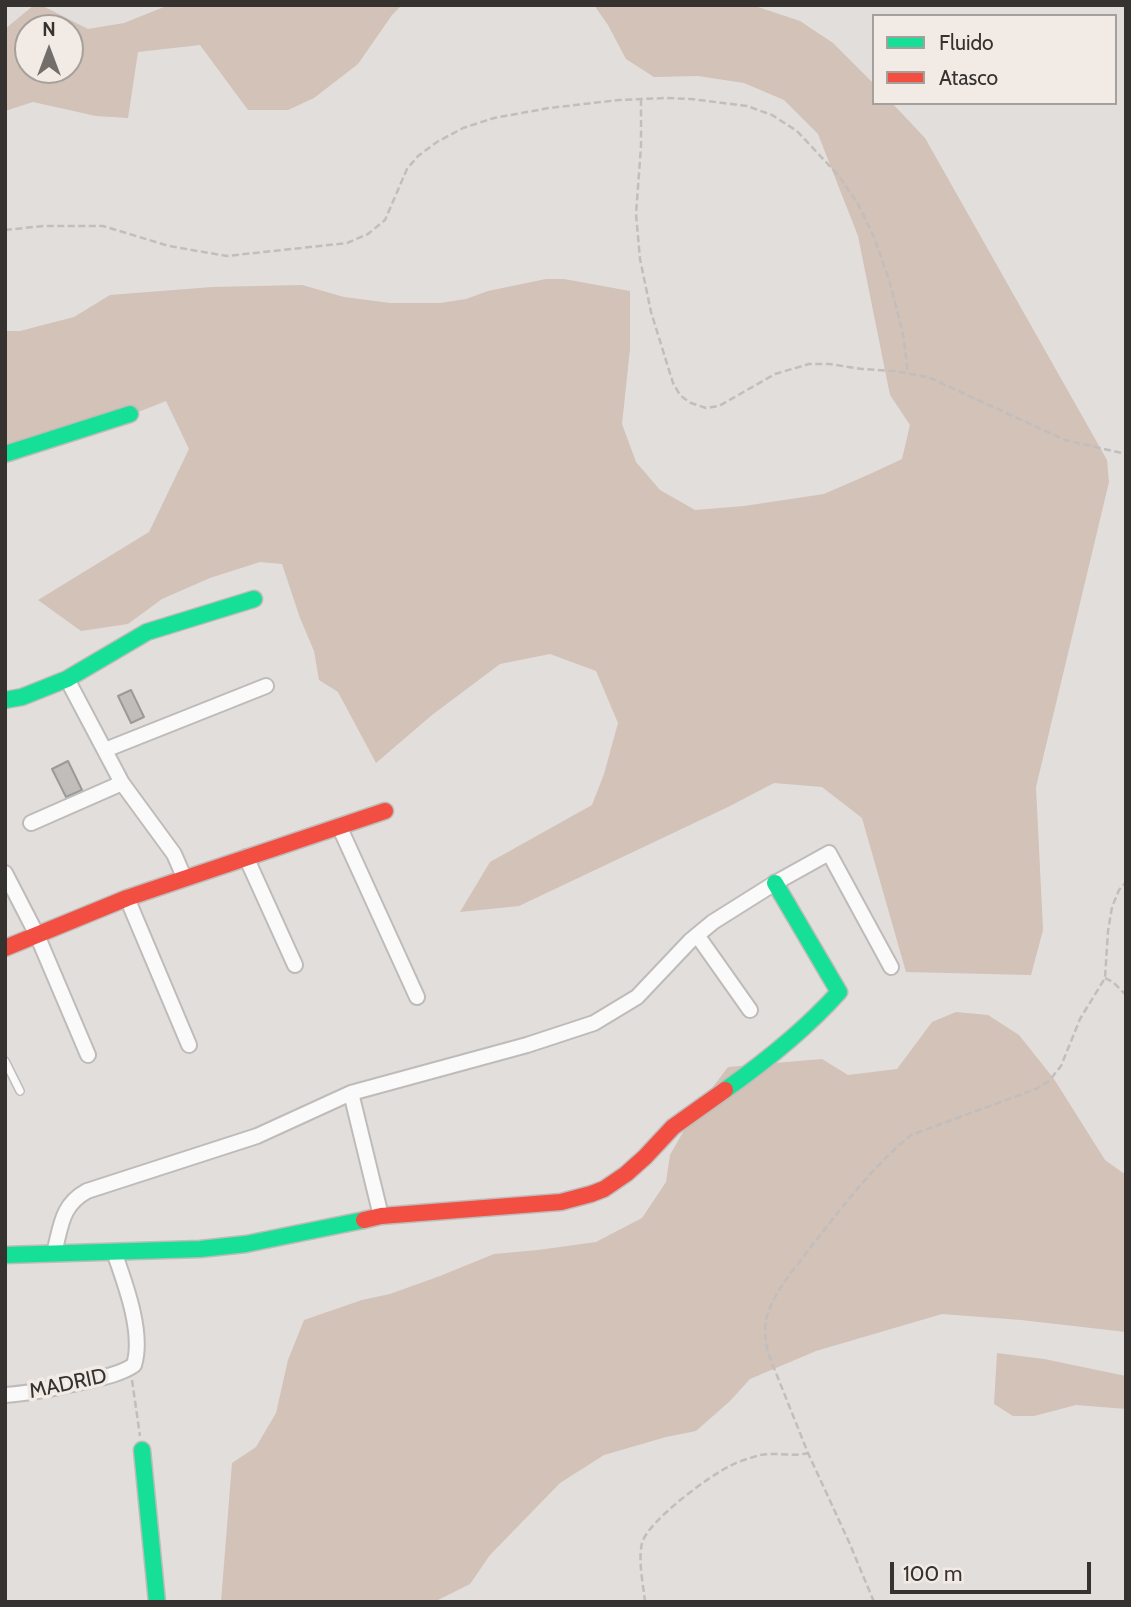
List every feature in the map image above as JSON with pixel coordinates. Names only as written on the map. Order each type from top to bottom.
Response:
[{"type":"street","points":[[5,454],[130,414]]},
{"type":"street","points":[[5,700],[22,697],[67,679],[147,632],[254,598]]},
{"type":"street","points":[[67,679],[122,783],[174,854],[184,877]]},
{"type":"street","points":[[104,750],[266,686]]},
{"type":"street","points":[[31,822],[122,783]]},
{"type":"street","points":[[5,948],[184,877],[385,811]]},
{"type":"street","points":[[339,826],[417,997]]},
{"type":"street","points":[[54,1253],[65,1212],[73,1200],[87,1191],[257,1136],[351,1093],[527,1045],[594,1023],[636,997],[713,922],[829,853],[891,967]]},
{"type":"street","points":[[246,857],[295,965]]},
{"type":"street","points":[[5,873],[37,935],[88,1055]]},
{"type":"street","points":[[5,1255],[200,1249],[246,1244],[381,1216],[561,1202],[604,1189],[646,1157],[673,1127],[780,1047],[821,1012],[839,992],[775,883]]},
{"type":"street","points":[[127,898],[189,1045]]},
{"type":"street","points":[[697,935],[750,1010]]},
{"type":"street","points":[[351,1093],[381,1216]]},
{"type":"street","points":[[114,1252],[130,1302],[136,1333],[137,1357],[130,1368]]},
{"type":"street","name":"MADRID","points":[[5,1395],[91,1380],[130,1368]]},
{"type":"street","points":[[142,1450],[157,1602]]},
{"type":"lane","points":[[5,1061],[20,1091]]},
{"type":"path","points":[[5,230],[43,226],[103,226],[169,246],[227,256],[347,243],[368,234],[385,220],[407,169],[418,156],[463,128],[494,118],[549,108],[641,99],[691,99],[747,106],[785,122],[802,136],[848,188],[867,220],[882,260],[903,334],[908,373]]},
{"type":"path","points":[[641,99],[636,214],[639,247],[658,337],[673,383],[680,395],[698,406],[719,406],[775,374],[809,364],[908,373],[928,377],[1065,440],[1126,454]]},
{"type":"path","points":[[873,1602],[768,1353],[766,1321],[786,1280],[876,1167],[911,1135],[1036,1089],[1049,1081],[1062,1066],[1080,1019],[1105,978],[1112,907],[1119,890],[1126,882]]},
{"type":"path","points":[[1105,978],[1126,995]]},
{"type":"path","points":[[130,1368],[142,1450]]},
{"type":"path","points":[[645,1602],[641,1551],[645,1535],[653,1525],[709,1478],[728,1467],[762,1455],[808,1453]]},
{"type":"shaded area","points":[[34,5],[41,5],[59,14],[23,14]]},
{"type":"shaded area","points":[[169,5],[402,5],[358,64],[314,98],[288,110],[248,110],[200,45],[138,52],[128,118],[96,116],[33,102],[5,111],[5,29],[14,22],[14,84],[84,84],[84,27],[88,29],[124,23]]},
{"type":"shaded area","points":[[594,5],[752,5],[800,21],[833,43],[872,82],[872,105],[894,105],[925,138],[1107,460],[1109,482],[1036,787],[1043,930],[1031,975],[906,972],[862,818],[822,787],[774,783],[519,906],[460,912],[490,862],[592,805],[618,723],[596,671],[550,654],[500,664],[432,715],[376,763],[338,692],[319,680],[314,651],[282,564],[260,562],[210,578],[162,599],[128,624],[81,631],[38,600],[149,532],[189,449],[166,401],[12,462],[5,461],[5,331],[20,331],[74,317],[110,295],[212,287],[302,285],[344,297],[390,303],[440,303],[546,279],[564,279],[630,291],[630,349],[622,424],[636,462],[660,490],[695,510],[744,506],[824,494],[902,459],[910,425],[890,395],[858,236],[818,134],[784,100],[744,83],[698,76],[654,77],[626,59]]},
{"type":"shaded area","points":[[956,1012],[988,1015],[1019,1035],[1054,1079],[1105,1160],[1126,1175],[1126,1332],[942,1314],[816,1351],[750,1379],[696,1431],[604,1455],[560,1483],[490,1555],[470,1584],[434,1602],[221,1602],[232,1463],[256,1447],[276,1413],[288,1360],[304,1320],[362,1300],[390,1294],[494,1254],[596,1242],[642,1218],[666,1182],[670,1155],[696,1109],[728,1067],[822,1059],[848,1075],[897,1069],[932,1022]]},
{"type":"shaded area","points":[[997,1353],[1044,1359],[1126,1376],[1126,1409],[1076,1405],[1034,1416],[1013,1416],[994,1404]]},
{"type":"building","points":[[131,690],[144,717],[131,723],[118,696]]},
{"type":"building","points":[[68,761],[82,790],[66,797],[52,769]]},
{"type":"traffic: fast","points":[[5,454],[130,414]]},
{"type":"traffic: fast","points":[[5,700],[22,697],[67,679],[147,632],[254,599]]},
{"type":"traffic: fast","points":[[725,1090],[785,1044],[839,992],[775,883]]},
{"type":"traffic: fast","points":[[5,1255],[200,1249],[246,1244],[364,1220]]},
{"type":"traffic: fast","points":[[142,1450],[157,1602]]},
{"type":"traffic: jam","points":[[5,948],[127,898],[385,811]]},
{"type":"traffic: jam","points":[[364,1220],[381,1216],[561,1202],[591,1194],[604,1189],[626,1174],[673,1127],[725,1090]]}]
